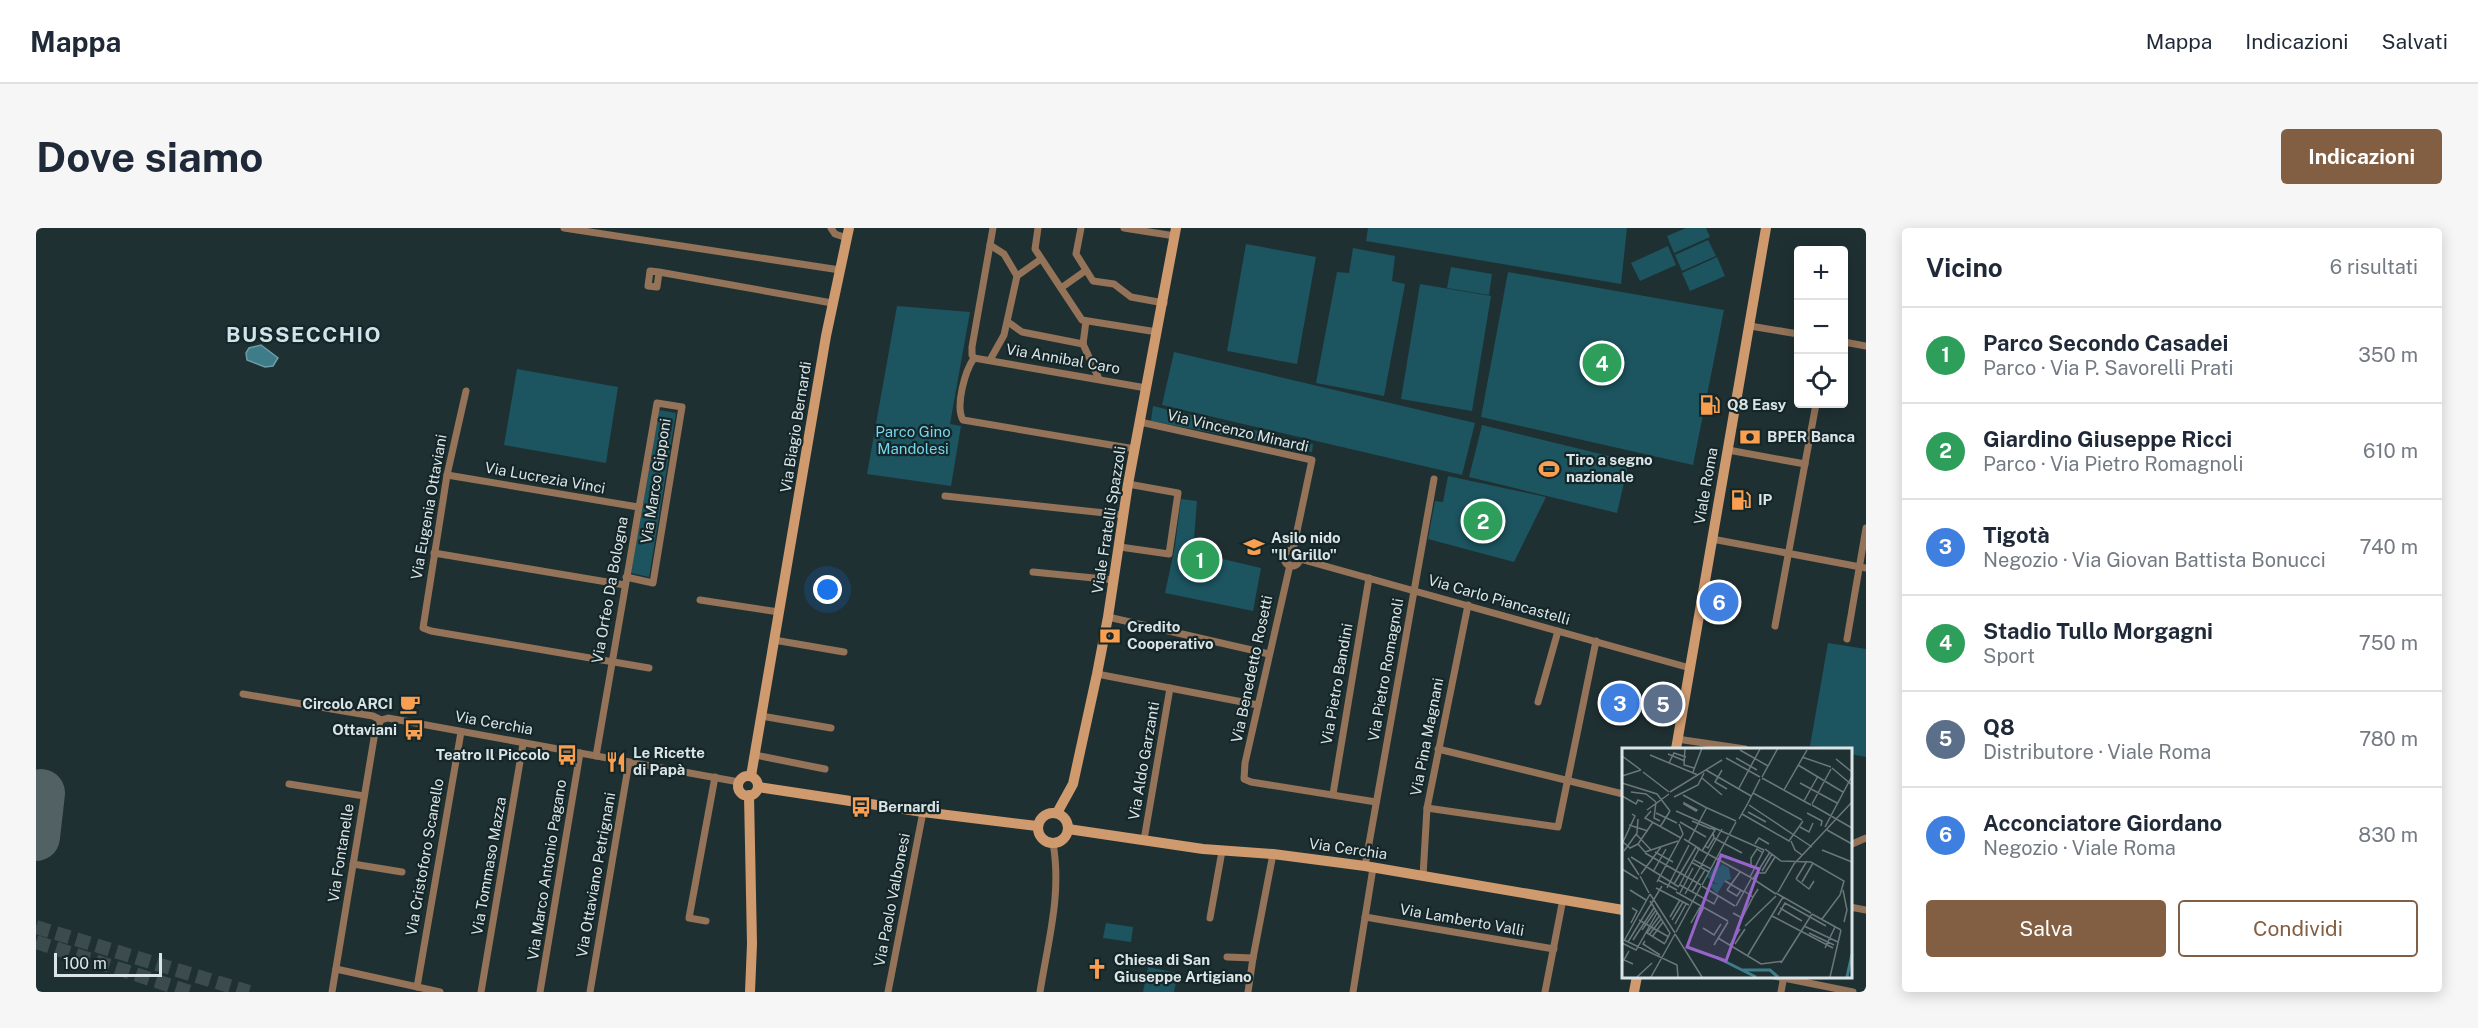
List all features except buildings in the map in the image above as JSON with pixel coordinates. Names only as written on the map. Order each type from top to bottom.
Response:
[{"type":"street","points":[[564,228],[840,270]]},
{"type":"street","name":"Via Biagio Bernardi","points":[[751,776],[832,303],[848,233],[835,234],[831,228]]},
{"type":"street","points":[[993,228],[972,347],[974,358],[967,369],[964,380],[960,412],[963,420],[1135,449]]},
{"type":"street","points":[[1038,228],[1035,249],[1082,320],[1157,332]]},
{"type":"street","points":[[1081,228],[1076,254],[1093,281],[1114,284],[1131,297],[1164,303]]},
{"type":"street","points":[[1124,228],[1175,232]]},
{"type":"street","name":"Viale Roma","points":[[1677,744],[1766,228]]},
{"type":"street","name":"Viale Fratelli Spazzoli","points":[[1057,813],[1073,784],[1097,674],[1120,547],[1128,484],[1164,303],[1175,232]]},
{"type":"street","points":[[990,245],[1004,254],[1017,276],[1005,335],[990,360]]},
{"type":"street","points":[[1017,276],[1041,259]]},
{"type":"street","points":[[1061,288],[1085,271]]},
{"type":"street","points":[[659,272],[832,303]]},
{"type":"street","points":[[1086,321],[1083,344],[1099,379]]},
{"type":"street","points":[[1008,322],[1022,332],[1083,344]]},
{"type":"street","points":[[1750,326],[1794,333]]},
{"type":"street","points":[[1848,343],[1866,346]]},
{"type":"street","name":"Via Annibal Caro","points":[[974,358],[1146,388]]},
{"type":"street","name":"Via Eugenia Ottaviani","points":[[466,391],[447,475],[423,628],[612,662]]},
{"type":"street","name":"Via Marco Gipponi","points":[[434,553],[625,581],[653,583],[682,407],[657,403],[653,428]]},
{"type":"street","points":[[1775,626],[1815,408]]},
{"type":"street","name":"Via Vincenzo Minardi","points":[[1140,422],[1312,460],[1293,550]]},
{"type":"street","name":"Via Orfeo Da Bologna","points":[[596,756],[653,428]]},
{"type":"street","points":[[1728,450],[1805,464]]},
{"type":"street","name":"Via Lucrezia Vinci","points":[[447,475],[638,507]]},
{"type":"street","name":"Via Pietro Romagnoli","points":[[1353,992],[1365,917],[1376,802],[1434,479]]},
{"type":"street","points":[[1120,547],[1169,554],[1178,493],[1128,484]]},
{"type":"street","points":[[945,496],[1124,514]]},
{"type":"street","points":[[1847,639],[1863,567],[1866,528]]},
{"type":"street","points":[[1712,539],[1863,567]]},
{"type":"street","points":[[1293,550],[1299,554],[1300,559],[1298,564],[1290,565],[1286,562],[1285,555],[1293,550]]},
{"type":"street","name":"Via Carlo Piancastelli","points":[[1300,559],[1690,668]]},
{"type":"street","name":"Via Benedetto Rosetti","points":[[1290,565],[1244,778],[1251,782],[1333,794]]},
{"type":"street","points":[[1033,572],[1114,580]]},
{"type":"street","name":"Via Pietro Bandini","points":[[1333,794],[1369,578]]},
{"type":"street","points":[[700,600],[778,612]]},
{"type":"street","name":"Via Pina Magnani","points":[[1423,876],[1427,808],[1468,605]]},
{"type":"street","points":[[1108,617],[1269,654]]},
{"type":"street","points":[[1539,702],[1558,631]]},
{"type":"street","points":[[774,640],[844,652]]},
{"type":"street","points":[[1427,808],[1558,827],[1596,641]]},
{"type":"street","points":[[612,662],[649,668]]},
{"type":"street","points":[[1097,674],[1258,705]]},
{"type":"street","name":"Via Aldo Garzanti","points":[[1143,840],[1170,688]]},
{"type":"street","name":"Via Cerchia","points":[[243,694],[322,706],[373,716],[381,720],[388,718],[739,782]]},
{"type":"street","points":[[761,716],[831,728]]},
{"type":"street","name":"Via Fontanelle","points":[[332,992],[375,732],[381,720]]},
{"type":"street","name":"Via Cristoforo Scanello","points":[[417,987],[461,732]]},
{"type":"street","name":"Via Tommaso Mazza","points":[[481,992],[523,744]]},
{"type":"street","points":[[1677,744],[1731,748]]},
{"type":"street","points":[[1438,749],[1622,794]]},
{"type":"street","name":"Via Marco Antonio Pagano","points":[[540,992],[580,753]]},
{"type":"street","points":[[755,755],[825,769]]},
{"type":"street","name":"Via Ottaviano Petrignani","points":[[590,992],[629,762]]},
{"type":"street","points":[[746,776],[751,776],[757,781],[758,787],[756,792],[749,795],[740,791],[739,782],[746,776]]},
{"type":"street","points":[[706,921],[689,918],[715,777]]},
{"type":"street","points":[[289,784],[364,796]]},
{"type":"street","points":[[758,787],[922,812],[1037,826]]},
{"type":"street","points":[[1333,794],[1376,802]]},
{"type":"street","points":[[749,795],[753,944],[750,992]]},
{"type":"street","name":"Via Paolo Valbonesi","points":[[888,992],[922,812]]},
{"type":"street","points":[[1057,813],[1065,819],[1068,829],[1062,840],[1053,843],[1042,838],[1037,826],[1044,815],[1057,813]]},
{"type":"street","name":"Via Cerchia","points":[[1068,829],[1222,851],[1273,854],[1369,867],[1622,910]]},
{"type":"street","points":[[1851,845],[1866,838]]},
{"type":"street","points":[[1040,992],[1057,894],[1057,868],[1053,843]]},
{"type":"street","points":[[1210,918],[1222,851]]},
{"type":"street","points":[[1248,992],[1273,854]]},
{"type":"street","points":[[353,864],[402,872]]},
{"type":"street","points":[[1545,992],[1563,899]]},
{"type":"street","points":[[1851,907],[1866,910]]},
{"type":"street","name":"Via Lamberto Valli","points":[[1365,917],[1554,949]]},
{"type":"street","points":[[1227,957],[1253,958]]},
{"type":"street","points":[[336,969],[440,992]]},
{"type":"street","points":[[1634,992],[1637,977]]},
{"type":"street","points":[[1781,992],[1784,977]]},
{"type":"street","points":[[1788,977],[1853,992]]},
{"type":"green space","points":[[1368,228],[1627,228],[1621,284],[1366,241]]},
{"type":"green space","points":[[1686,228],[1706,228],[1710,237],[1674,253],[1667,236]]},
{"type":"green space","points":[[1708,240],[1716,256],[1682,271],[1675,255]]},
{"type":"green space","points":[[1246,244],[1316,257],[1297,364],[1227,351]]},
{"type":"green space","points":[[1668,246],[1676,265],[1640,281],[1631,263]]},
{"type":"green space","points":[[1353,248],[1395,256],[1392,281],[1405,284],[1384,396],[1316,383],[1337,272],[1349,273]]},
{"type":"green space","points":[[1717,257],[1725,276],[1690,291],[1682,273]]},
{"type":"green space","points":[[1451,267],[1492,274],[1489,295],[1447,288]]},
{"type":"green space","points":[[1508,272],[1724,310],[1693,465],[1481,417]]},
{"type":"green space","points":[[1420,284],[1491,296],[1472,411],[1401,399]]},
{"type":"green space","name":"Parco Gino Mandolesi","points":[[897,306],[970,312],[950,424],[961,426],[951,486],[867,474]]},
{"type":"green space","points":[[1174,352],[1475,423],[1462,475],[1162,405]]},
{"type":"green space","points":[[517,369],[618,387],[606,463],[504,445]]},
{"type":"green space","points":[[1153,406],[1313,444],[1312,452],[1151,421]]},
{"type":"green space","points":[[659,410],[676,413],[649,577],[631,573]]},
{"type":"green space","name":"Tiro a segno nazionale","points":[[1482,425],[1629,461],[1617,513],[1469,477]]},
{"type":"green space","points":[[1448,476],[1546,497],[1514,562],[1428,539],[1435,501],[1443,502]]},
{"type":"green space","points":[[1181,499],[1197,501],[1193,552],[1261,568],[1253,611],[1165,593],[1175,546]]},
{"type":"green space","points":[[1828,643],[1866,649],[1866,757],[1851,754],[1851,748],[1810,746]]},
{"type":"green space","points":[[1106,923],[1133,927],[1131,942],[1103,938]]},
{"type":"green space","points":[[1148,967],[1178,973],[1174,992],[1143,992]]},
{"type":"shaded area","points":[[261,345],[278,358],[273,366],[265,367],[247,360],[246,353],[249,348]]},
{"type":"runway","points":[[36,837],[41,793]]},
{"type":"tunnel","points":[[36,927],[249,992]]},
{"type":"tunnel","points":[[36,942],[190,992]]},
{"type":"place","name":"Stadio Tullo Morgagni","points":[[1602,363]]},
{"type":"place","name":"Q8 Easy","points":[[1710,405]]},
{"type":"place","name":"BPER Banca","points":[[1750,437]]},
{"type":"place","name":"Tiro a segno nazionale","points":[[1549,469]]},
{"type":"place","name":"IP","points":[[1741,500]]},
{"type":"place","name":"Giardino Giuseppe Ricci","points":[[1483,521]]},
{"type":"place","name":"Asilo nido \"Il Grillo\"","points":[[1254,547]]},
{"type":"place","name":"Parco Secondo Casadei","points":[[1200,560]]},
{"type":"place","name":"Acconciatore Giordano","points":[[1719,602]]},
{"type":"place","name":"Credito Cooperativo","points":[[1110,636]]},
{"type":"place","name":"Tigotà","points":[[1620,703]]},
{"type":"place","name":"Circolo ARCI","points":[[410,704]]},
{"type":"place","name":"Q8","points":[[1663,704]]},
{"type":"place","name":"Ottaviani","points":[[414,730]]},
{"type":"place","name":"Teatro Il Piccolo","points":[[567,755]]},
{"type":"place","name":"Le Ricette di Papà","points":[[616,762]]},
{"type":"place","name":"Bernardi","points":[[861,807]]},
{"type":"place","name":"Chiesa di San Giuseppe Artigiano","points":[[1097,969]]},
{"type":"district","name":"BUSSECCHIO","points":[[304,335]]}]
